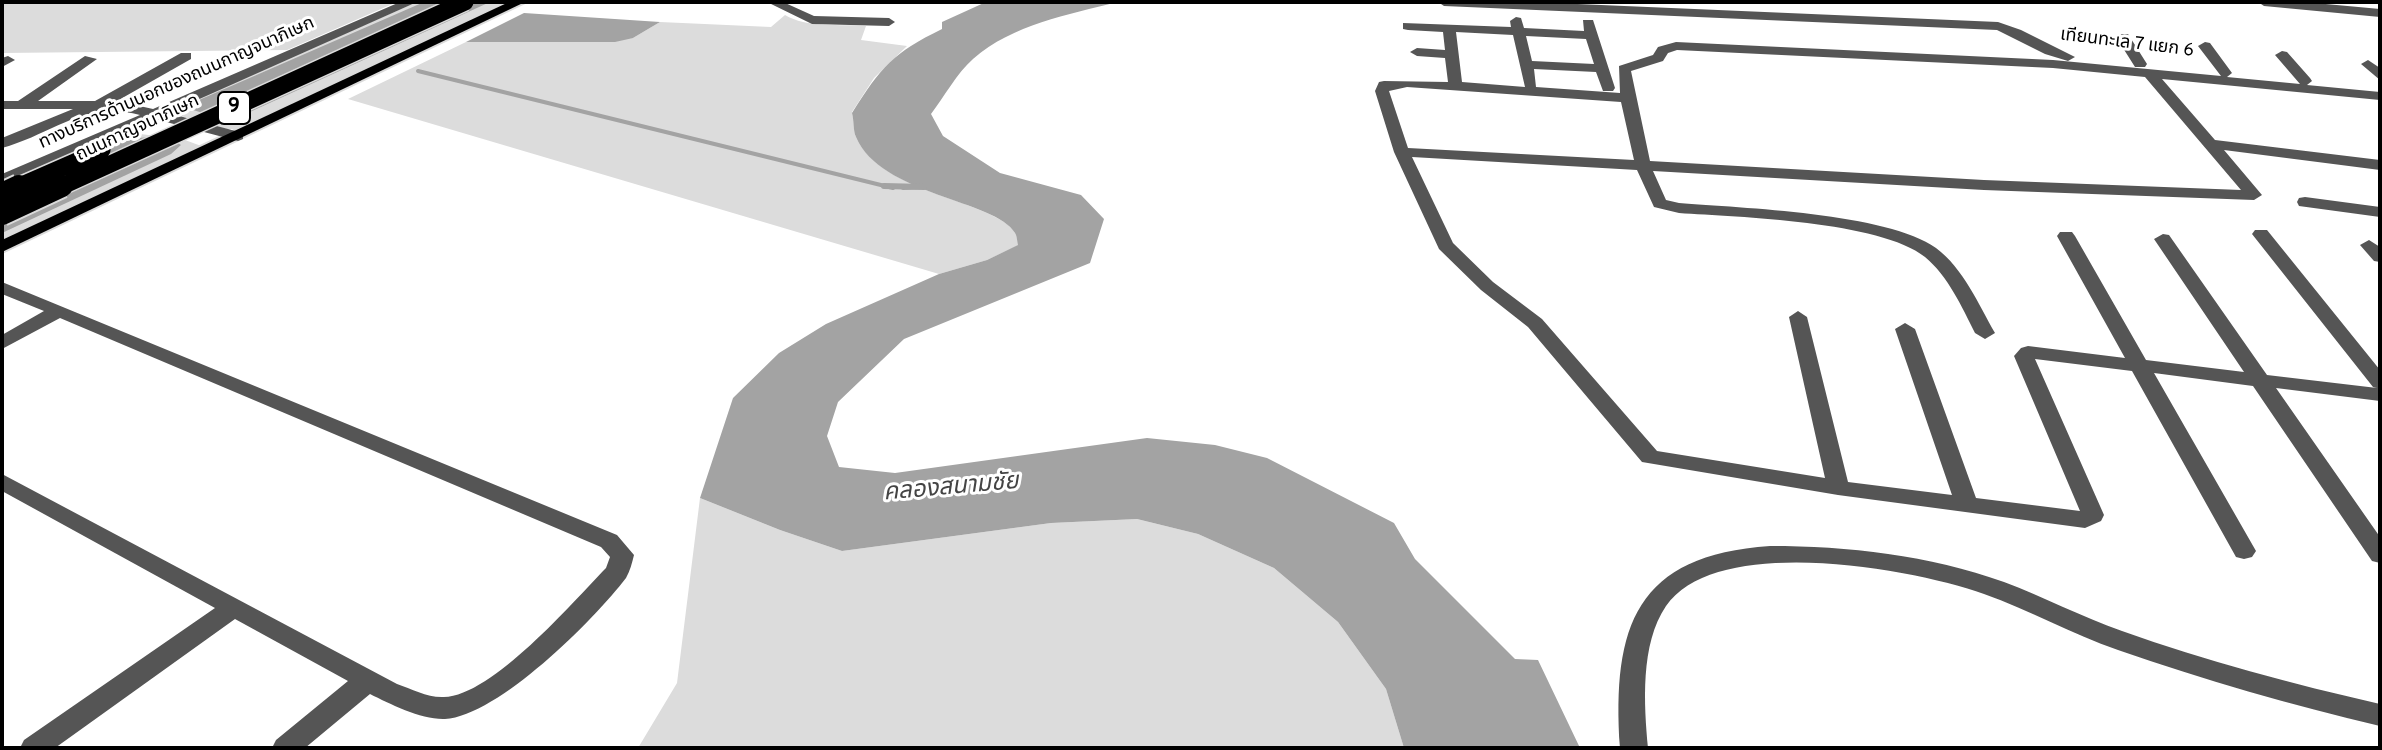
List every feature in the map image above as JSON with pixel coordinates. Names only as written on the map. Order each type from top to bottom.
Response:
[{"type":"highway","name":"ถนนกาญจนาภิเษก","points":[[2,194],[433,2]]},
{"type":"highway","name":"ถนนกาญจนาภิเษก","points":[[2,214],[465,2]]},
{"type":"main road","points":[[2,247],[519,2]]},
{"type":"street","name":"ทางบริการด้านนอกของถนนกาญจนาภิเษก","points":[[2,180],[411,2]]},
{"type":"street","points":[[773,2],[812,20],[889,22]]},
{"type":"street","name":"เทียนทะเล 7 แยก 6","points":[[1444,2],[1729,14],[1803,33],[1947,39],[2004,27],[2053,55],[2144,69],[2225,73],[2380,88]]},
{"type":"street","points":[[2264,2],[2380,13]]},
{"type":"street","points":[[1513,5],[1531,85]]},
{"type":"street","points":[[1583,9],[1608,88]]},
{"type":"street","points":[[1660,12],[1672,40]]},
{"type":"street","points":[[1729,14],[1743,43]]},
{"type":"street","points":[[1408,26],[1591,35]]},
{"type":"street","points":[[1449,28],[1455,82]]},
{"type":"street","points":[[2038,28],[2053,55]]},
{"type":"street","points":[[1402,152],[2000,186],[2254,195],[2144,69],[2123,37]]},
{"type":"street","points":[[1985,333],[1954,277],[1932,253],[1914,241],[1871,229],[1665,206],[1658,202],[1644,166],[1628,98],[1627,66],[1658,58],[1663,50],[1673,46],[2144,69],[2380,96]]},
{"type":"street","points":[[2205,46],[2225,73]]},
{"type":"street","points":[[1417,52],[1452,54]]},
{"type":"street","points":[[2282,55],[2305,81]]},
{"type":"street","points":[[2,143],[100,104],[186,56]]},
{"type":"street","points":[[23,104],[90,59]]},
{"type":"street","points":[[2368,64],[2380,76]]},
{"type":"street","points":[[1526,65],[1601,68]]},
{"type":"street","points":[[1628,98],[1390,84],[1382,88],[1383,102],[1402,152],[1445,245],[1487,286],[1535,323],[1647,454],[1658,460],[1838,488],[2085,520],[2093,518],[2024,356],[2028,352],[2380,395]]},
{"type":"street","points":[[2,105],[100,104],[238,136]]},
{"type":"street","points":[[2,116],[75,113],[220,144]]},
{"type":"street","points":[[2209,144],[2380,165]]},
{"type":"street","points":[[2305,202],[2380,212]]},
{"type":"street","points":[[2261,234],[2380,383]]},
{"type":"street","points":[[2066,236],[2244,551]]},
{"type":"street","points":[[2163,239],[2380,555]]},
{"type":"street","points":[[2,287],[609,541],[622,555],[617,572],[519,669],[468,704],[444,708],[388,691],[2,481]]},
{"type":"street","points":[[2,343],[58,311]]},
{"type":"street","points":[[1798,317],[1838,488]]},
{"type":"street","points":[[1905,329],[1967,505]]},
{"type":"street","points":[[1634,748],[1630,713],[1641,630],[1666,588],[1698,568],[1744,556],[1805,555],[1905,567],[1971,580],[2126,643],[2380,715]]},
{"type":"street","points":[[34,748],[234,607]]},
{"type":"street","points":[[286,748],[368,680]]},
{"type":"shaded area","points":[[2,2],[397,2],[287,50],[2,53]]},
{"type":"shaded area","points":[[417,2],[510,2],[241,129],[227,129],[166,112]]},
{"type":"shaded area","points":[[785,15],[813,24],[866,26],[861,40],[907,46],[874,78],[852,112],[856,137],[869,156],[888,172],[1004,222],[1015,233],[1019,245],[987,260],[939,274],[348,99],[466,42],[633,38],[660,22],[771,27]]},
{"type":"shaded area","points":[[126,132],[185,140],[204,147],[2,242],[2,186]]},
{"type":"shaded area","points":[[700,498],[842,551],[1051,523],[1137,519],[1198,534],[1274,568],[1338,622],[1386,689],[1404,748],[638,748],[677,683]]},
{"type":"water","points":[[424,2],[490,2],[239,117],[223,119],[183,107]]},
{"type":"water","name":"คลองสนามชัย","points":[[986,2],[1117,2],[1042,22],[1005,37],[973,59],[931,114],[943,136],[1000,173],[1081,195],[1104,219],[1090,263],[904,339],[838,402],[827,436],[839,467],[895,473],[1147,438],[1215,445],[1267,458],[1394,523],[1415,559],[1515,659],[1538,660],[1580,748],[1404,748],[1386,689],[1338,622],[1274,568],[1198,534],[1137,519],[1051,523],[842,551],[700,498],[733,398],[779,353],[826,324],[939,274],[987,260],[1018,245],[1015,233],[1004,222],[912,184],[888,172],[869,156],[854,132],[852,113],[880,73],[911,46],[942,29],[942,22]]},
{"type":"water","points":[[524,13],[660,22],[633,38],[615,42],[466,42]]},
{"type":"water","points":[[148,137],[175,141],[181,145],[171,154],[2,233],[2,189],[113,141]]},
{"type":"waterway","points":[[418,71],[885,186]]},
{"type":"waterway","points":[[885,186],[924,187],[903,188]]},
{"type":"waterway","points":[[885,186],[893,188]]}]
